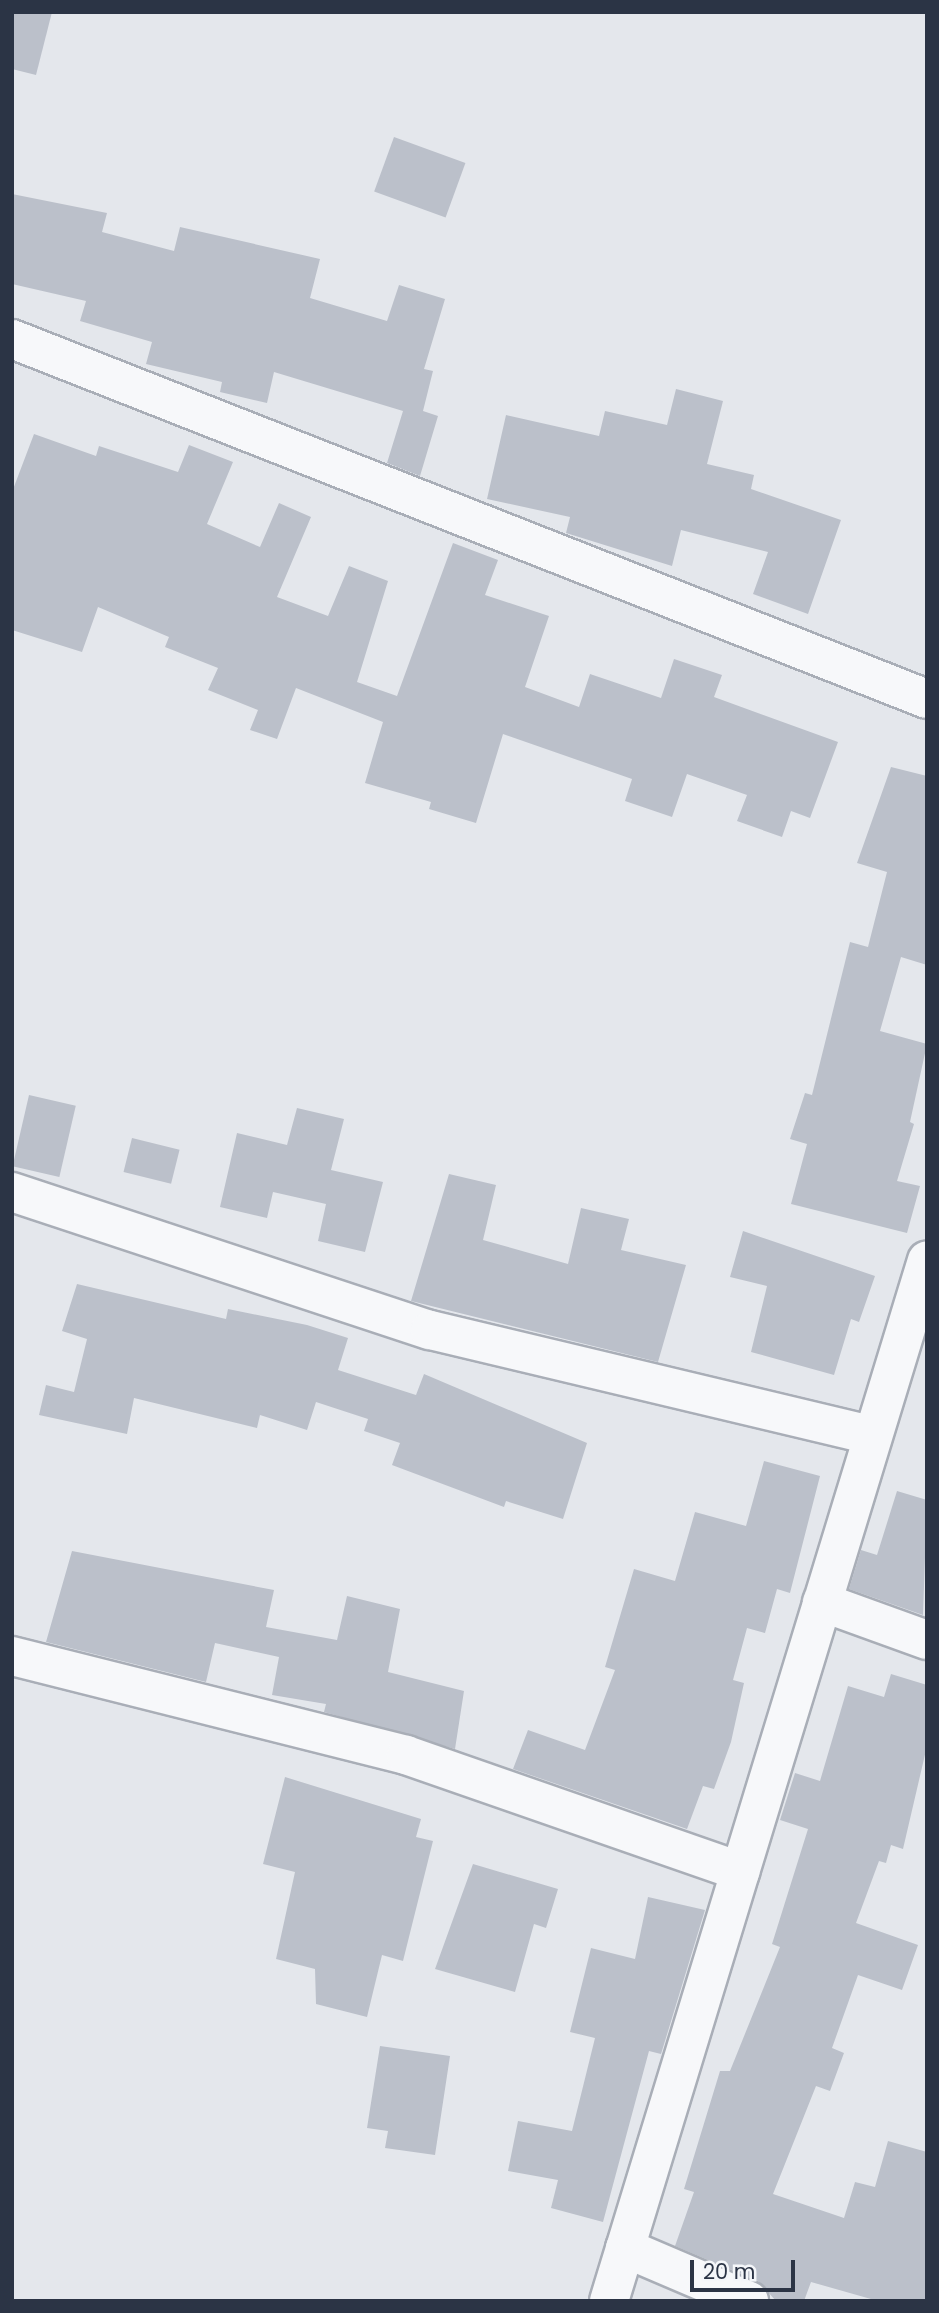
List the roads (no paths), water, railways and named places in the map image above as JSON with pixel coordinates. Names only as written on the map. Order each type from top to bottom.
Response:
[{"type":"street","points":[[12,339],[927,699]]},
{"type":"street","points":[[12,1192],[430,1330],[872,1435]]},
{"type":"street","points":[[609,2301],[927,1260]]},
{"type":"street","points":[[822,1602],[927,1640]]},
{"type":"street","points":[[12,1656],[406,1755],[740,1871]]},
{"type":"street","points":[[625,2248],[749,2301]]}]
